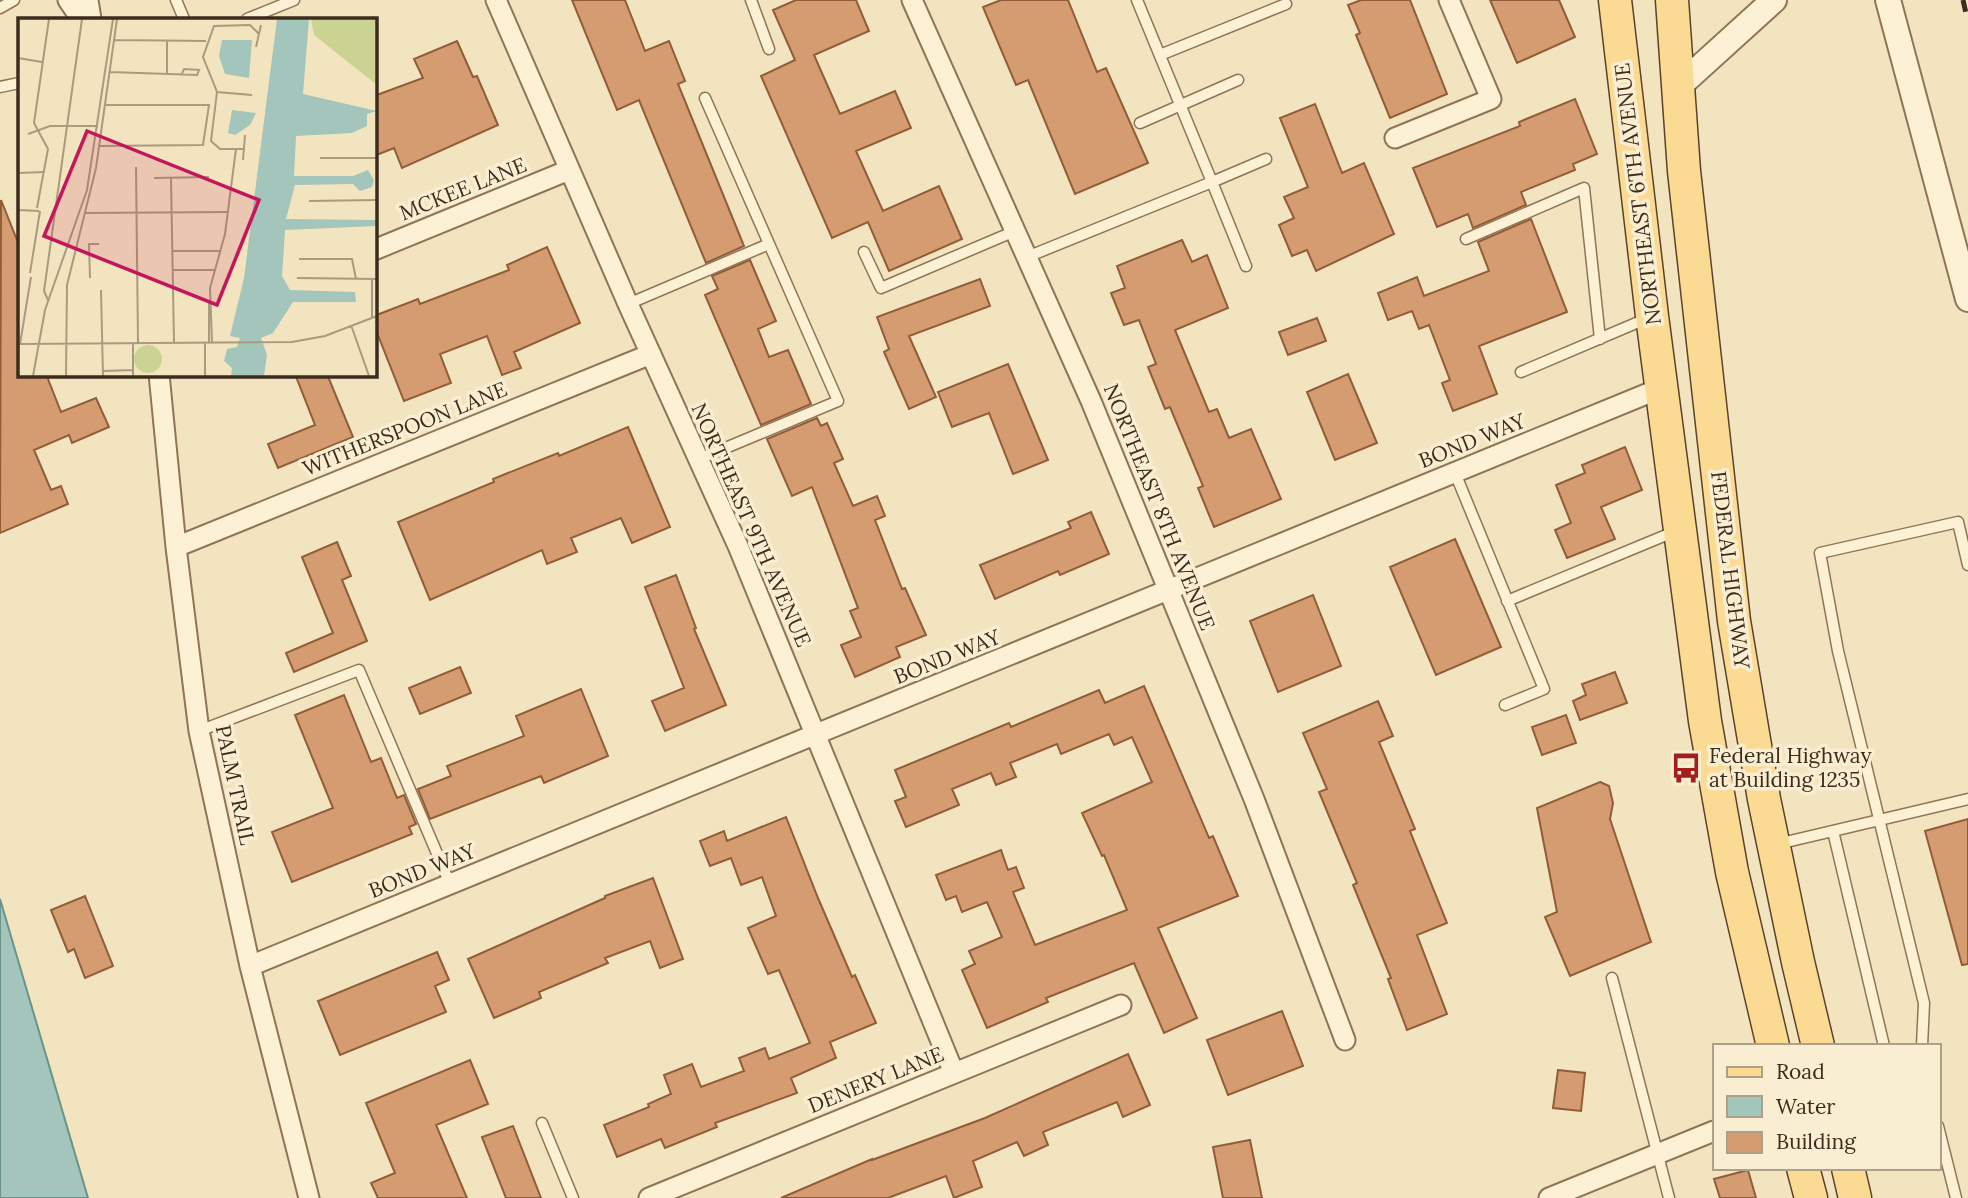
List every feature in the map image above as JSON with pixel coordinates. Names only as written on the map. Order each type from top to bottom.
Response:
[{"type":"main road","name":"NORTHEAST 6TH AVENUE","points":[[1615,0],[1661,388]]},
{"type":"main road","name":"FEDERAL HIGHWAY","points":[[1672,0],[1685,185],[1734,621],[1774,845],[1818,1044]]},
{"type":"main road","name":"FEDERAL HIGHWAY","points":[[1661,388],[1715,781],[1741,912],[1773,1044]]},
{"type":"main road","points":[[1804,1170],[1811,1198]]},
{"type":"main road","points":[[1848,1170],[1855,1198]]},
{"type":"street","points":[[68,0],[80,18]]},
{"type":"street","points":[[88,0],[91,18]]},
{"type":"street","name":"NORTHEAST 9TH AVENUE","points":[[496,0],[650,354],[738,546],[954,1073]]},
{"type":"street","name":"NORTHEAST 8TH AVENUE","points":[[912,0],[1091,401],[1254,799],[1345,1040]]},
{"type":"street","points":[[1395,138],[1491,99],[1449,0]]},
{"type":"street","points":[[1677,88],[1774,0]]},
{"type":"street","points":[[1868,0],[1891,12],[1968,299]]},
{"type":"street","name":"MCKEE LANE","points":[[376,249],[569,170]]},
{"type":"street","name":"WITHERSPOON LANE","points":[[176,547],[650,354]]},
{"type":"street","name":"PALM TRAIL","points":[[159,376],[176,547],[199,731],[250,966],[309,1198]]},
{"type":"street","name":"BOND WAY","points":[[250,966],[1661,388]]},
{"type":"street","name":"DENERY LANE","points":[[649,1198],[1121,1005]]},
{"type":"street","points":[[1549,1198],[1713,1131]]},
{"type":"lane","points":[[0,8],[14,0]]},
{"type":"lane","points":[[176,0],[184,18]]},
{"type":"lane","points":[[249,18],[294,0]]},
{"type":"lane","points":[[751,0],[769,49]]},
{"type":"lane","points":[[1137,0],[1246,266]]},
{"type":"lane","points":[[1160,55],[1286,4]]},
{"type":"lane","points":[[1140,123],[1238,80]]},
{"type":"lane","points":[[0,87],[18,83]]},
{"type":"lane","points":[[699,459],[838,401],[705,98]]},
{"type":"lane","points":[[1027,257],[1266,159]]},
{"type":"lane","points":[[1465,239],[1584,188],[1600,339]]},
{"type":"lane","points":[[864,252],[881,288],[1015,231]]},
{"type":"lane","points":[[628,304],[769,244]]},
{"type":"lane","points":[[1521,372],[1652,316]]},
{"type":"lane","points":[[1455,473],[1544,689],[1504,705]]},
{"type":"lane","points":[[1922,1044],[1924,1003],[1838,651],[1820,553],[1958,522],[1968,565]]},
{"type":"lane","points":[[1507,601],[1680,530]]},
{"type":"lane","points":[[199,731],[359,670],[450,884]]},
{"type":"lane","points":[[1774,845],[1968,799]]},
{"type":"lane","points":[[1833,831],[1884,1044]]},
{"type":"lane","points":[[1612,978],[1670,1198]]},
{"type":"lane","points":[[542,1124],[573,1198]]},
{"type":"lane","points":[[1940,1134],[1956,1198]]},
{"type":"water","points":[[0,899],[88,1198],[0,1198]]},
{"type":"building","points":[[572,0],[625,0],[645,51],[669,41],[685,81],[678,84],[744,246],[706,263],[639,100],[617,110]]},
{"type":"building","points":[[796,0],[856,0],[869,31],[814,55],[840,114],[895,91],[911,128],[856,151],[883,211],[939,186],[962,239],[889,271],[868,222],[832,238],[761,76],[795,60],[773,10]]},
{"type":"building","points":[[1001,0],[1068,0],[1097,72],[1106,68],[1148,163],[1075,194],[1028,80],[1016,85],[983,7]]},
{"type":"building","points":[[1361,0],[1410,0],[1447,94],[1390,118],[1356,35],[1360,33],[1348,5]]},
{"type":"building","points":[[1490,0],[1559,0],[1575,37],[1517,63]]},
{"type":"building","points":[[457,41],[473,77],[477,76],[498,125],[402,168],[394,148],[376,155],[376,95],[423,78],[414,59]]},
{"type":"building","points":[[1575,99],[1597,154],[1573,164],[1575,170],[1521,192],[1526,205],[1473,228],[1468,214],[1437,227],[1413,168],[1520,126],[1519,122]]},
{"type":"building","points":[[1315,104],[1342,173],[1364,163],[1394,234],[1316,271],[1307,250],[1292,256],[1279,225],[1294,218],[1284,197],[1308,187],[1280,118]]},
{"type":"building","points":[[1,200],[18,242],[18,376],[47,376],[61,412],[96,398],[109,427],[72,443],[69,435],[34,450],[51,490],[61,486],[68,504],[0,533]]},
{"type":"building","points":[[1531,219],[1567,312],[1479,346],[1497,394],[1453,411],[1442,383],[1450,380],[1429,325],[1419,329],[1412,311],[1388,320],[1378,293],[1417,277],[1424,296],[1489,271],[1478,242]]},
{"type":"building","points":[[1182,240],[1192,262],[1207,255],[1228,308],[1175,330],[1209,412],[1217,409],[1229,438],[1251,429],[1281,499],[1214,527],[1198,488],[1203,486],[1170,407],[1165,409],[1148,367],[1156,364],[1139,320],[1124,325],[1111,293],[1125,288],[1117,266]]},
{"type":"building","points":[[547,247],[580,323],[514,352],[521,368],[502,375],[487,336],[440,354],[451,383],[404,401],[376,330],[376,315],[418,299],[420,304],[509,270],[507,265]]},
{"type":"building","points":[[750,260],[776,321],[758,329],[769,357],[788,350],[811,404],[761,425],[705,295],[718,289],[712,276]]},
{"type":"building","points":[[980,279],[990,306],[909,336],[936,397],[909,409],[884,352],[889,349],[877,317]]},
{"type":"building","points":[[1317,318],[1326,341],[1288,355],[1279,332]]},
{"type":"building","points":[[1008,364],[1048,460],[1013,474],[989,413],[952,427],[938,392]]},
{"type":"building","points":[[1348,374],[1377,443],[1335,460],[1307,392]]},
{"type":"building","points":[[296,376],[328,376],[353,437],[278,468],[268,444],[315,425]]},
{"type":"building","points":[[817,418],[821,426],[827,423],[843,459],[834,463],[853,506],[877,496],[885,516],[875,520],[902,589],[905,588],[926,635],[896,647],[900,657],[855,677],[841,645],[861,637],[850,611],[858,608],[812,487],[792,496],[767,439]]},
{"type":"building","points":[[628,427],[670,527],[632,543],[621,518],[571,538],[577,552],[547,564],[542,550],[430,600],[398,522],[494,482],[493,479],[558,453],[559,456]]},
{"type":"building","points":[[1625,447],[1642,490],[1601,507],[1615,539],[1567,558],[1555,530],[1571,523],[1556,485],[1585,473],[1582,465]]},
{"type":"building","points":[[1091,512],[1109,554],[1060,575],[1058,571],[995,599],[980,565],[1071,528],[1068,522]]},
{"type":"building","points":[[1455,539],[1501,647],[1436,675],[1390,567]]},
{"type":"building","points":[[337,542],[351,576],[342,580],[367,641],[294,672],[286,653],[333,633],[302,557]]},
{"type":"building","points":[[676,575],[696,628],[694,629],[726,705],[665,731],[652,701],[684,688],[645,587]]},
{"type":"building","points":[[1313,595],[1341,666],[1278,692],[1250,621]]},
{"type":"building","points":[[460,667],[471,693],[420,714],[409,688]]},
{"type":"building","points":[[1615,672],[1627,703],[1580,720],[1573,701],[1586,695],[1582,684]]},
{"type":"building","points":[[1144,686],[1209,838],[1213,836],[1238,896],[1158,928],[1197,1018],[1164,1033],[1134,963],[1046,998],[1048,1002],[987,1028],[962,970],[975,964],[969,951],[1002,937],[987,902],[962,912],[956,896],[946,900],[936,875],[1001,850],[1008,870],[1016,867],[1024,888],[1013,892],[1035,945],[1127,910],[1104,855],[1102,856],[1082,813],[1152,782],[1132,737],[1114,745],[1109,734],[1061,754],[1057,744],[1010,763],[1016,777],[996,785],[991,773],[952,789],[959,805],[906,827],[895,801],[906,797],[895,770],[1009,723],[1011,727],[1099,690],[1105,703]]},
{"type":"building","points":[[581,689],[608,756],[544,783],[541,776],[430,819],[418,789],[451,776],[447,766],[524,736],[516,716]]},
{"type":"building","points":[[344,695],[371,762],[381,758],[397,798],[404,795],[416,824],[409,827],[412,834],[292,882],[272,832],[333,808],[295,715]]},
{"type":"building","points":[[1378,701],[1393,736],[1379,742],[1415,829],[1410,831],[1447,923],[1417,935],[1447,1014],[1407,1030],[1388,979],[1391,978],[1353,885],[1357,883],[1319,792],[1327,789],[1303,733]]},
{"type":"building","points":[[1566,715],[1576,743],[1542,755],[1532,727]]},
{"type":"building","points":[[1600,782],[1609,786],[1613,803],[1610,819],[1651,942],[1570,976],[1545,917],[1557,912],[1537,808]]},
{"type":"building","points":[[786,817],[852,977],[855,975],[876,1023],[830,1042],[836,1058],[791,1078],[797,1093],[715,1123],[717,1127],[665,1148],[661,1139],[617,1157],[604,1125],[649,1107],[648,1104],[671,1094],[664,1075],[692,1064],[701,1087],[744,1071],[739,1058],[765,1048],[769,1059],[810,1043],[779,970],[768,974],[748,928],[776,916],[762,877],[741,885],[731,858],[710,866],[700,841],[724,831],[727,841]]},
{"type":"building","points":[[1968,819],[1968,964],[1962,965],[1925,831]]},
{"type":"building","points":[[653,878],[683,959],[660,968],[650,941],[605,958],[608,963],[539,992],[541,998],[494,1018],[468,959],[605,896]]},
{"type":"building","points":[[85,896],[113,966],[85,978],[74,949],[68,952],[51,910]]},
{"type":"building","points":[[437,952],[449,980],[435,986],[446,1012],[340,1055],[318,1001]]},
{"type":"building","points":[[1282,1011],[1303,1066],[1228,1095],[1207,1040]]},
{"type":"building","points":[[1128,1054],[1150,1105],[1123,1117],[1117,1102],[1043,1132],[1048,1145],[1024,1156],[1017,1142],[973,1161],[982,1187],[954,1198],[946,1176],[888,1198],[781,1198],[872,1159],[985,1118]]},
{"type":"building","points":[[470,1060],[488,1104],[436,1125],[467,1198],[378,1198],[371,1183],[395,1173],[366,1103]]},
{"type":"building","points":[[1558,1070],[1585,1073],[1581,1111],[1553,1108]]},
{"type":"building","points":[[513,1126],[541,1198],[506,1198],[482,1137]]},
{"type":"building","points":[[1250,1140],[1262,1198],[1223,1198],[1213,1147]]},
{"type":"building","points":[[1748,1170],[1756,1198],[1720,1198],[1714,1179]]},
{"type":"railway","points":[[1963,0],[1968,22]]},
{"type":"place","name":"Federal Highway at Building 1235","points":[[1686,768]]}]
